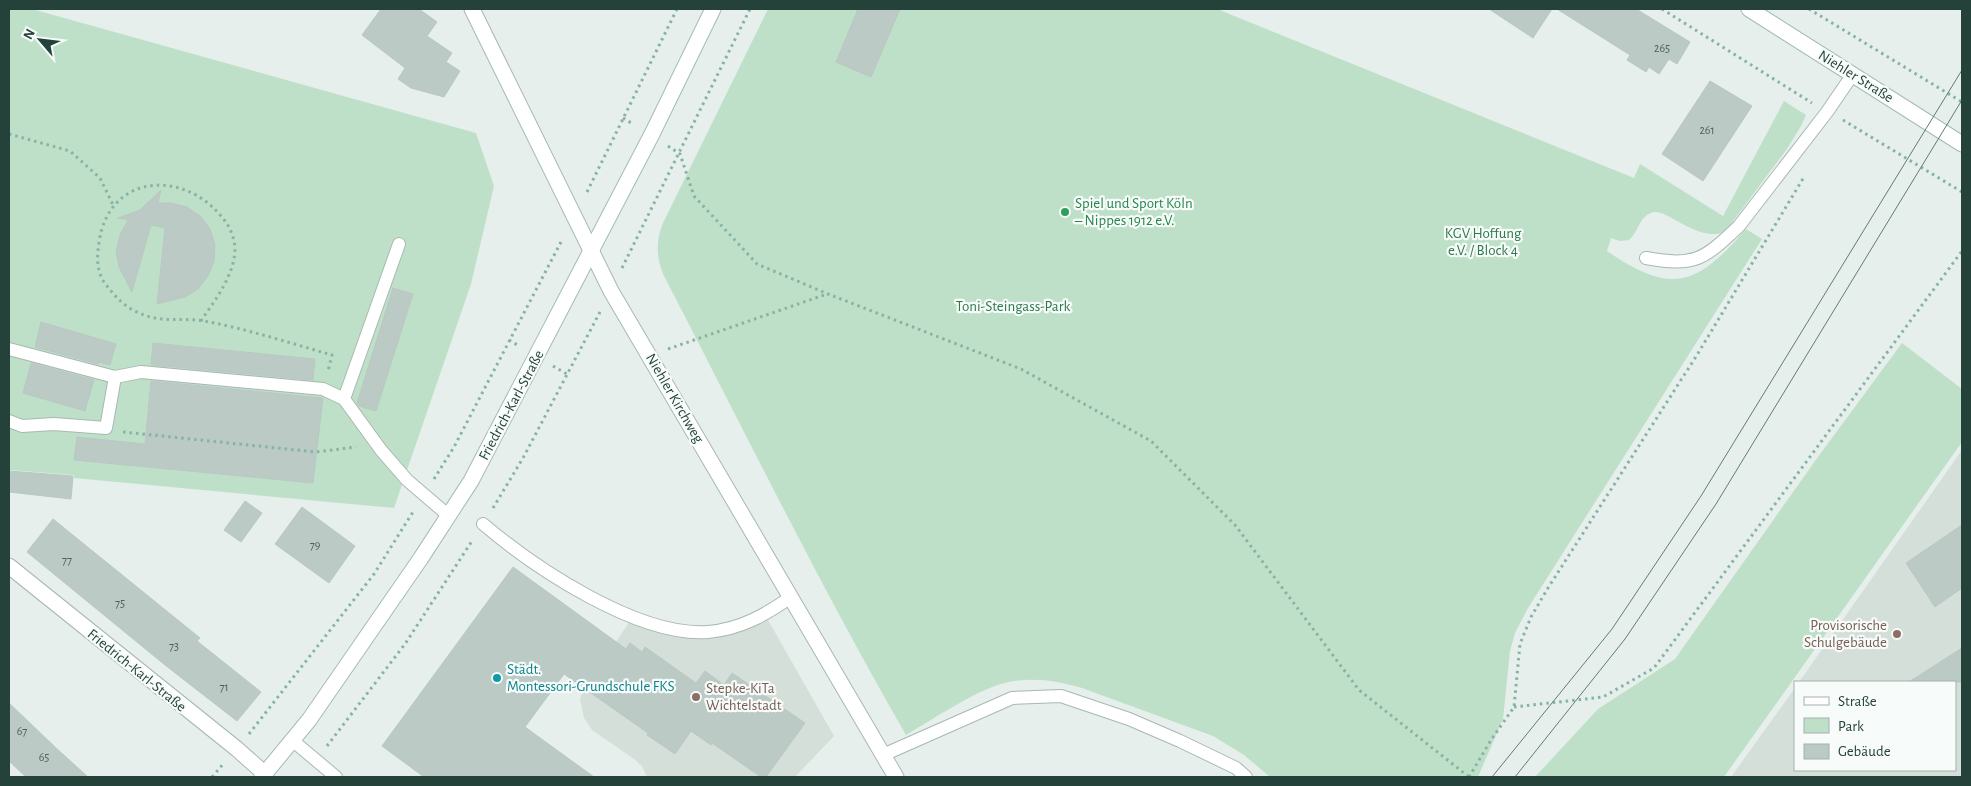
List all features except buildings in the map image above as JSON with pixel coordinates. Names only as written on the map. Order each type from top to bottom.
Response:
[{"type":"street","name":"Niehler Kirchweg","points":[[472,9],[611,291],[896,777]]},
{"type":"street","name":"Friedrich-Karl-Straße","points":[[9,566],[237,749],[264,776],[309,720],[471,481],[591,253],[713,9]]},
{"type":"street","name":"Niehler Straße","points":[[1749,9],[1962,144]]},
{"type":"lane","points":[[1646,258],[1664,261],[1693,260],[1707,254],[1722,242],[1739,226],[1827,112],[1853,74]]},
{"type":"lane","points":[[344,399],[399,244]]},
{"type":"lane","points":[[9,349],[115,377],[141,372],[323,389],[344,399],[376,444],[407,480],[449,516]]},
{"type":"lane","points":[[9,421],[22,426],[54,424],[106,428],[115,377]]},
{"type":"lane","points":[[483,524],[532,562],[567,584],[606,605],[654,626],[699,632],[736,627],[761,618],[791,597]]},
{"type":"lane","points":[[883,755],[1012,698],[1061,696],[1129,719],[1180,741],[1236,768],[1246,777]]},
{"type":"lane","points":[[292,740],[336,777]]},
{"type":"path","points":[[212,777],[237,749],[374,574],[454,447],[574,218],[677,9]]},
{"type":"path","points":[[316,760],[405,644],[483,524],[522,458],[611,291],[750,9]]},
{"type":"path","points":[[1809,9],[1962,102]]},
{"type":"path","points":[[9,134],[70,151],[100,178],[114,207]]},
{"type":"path","points":[[680,154],[694,196],[757,264],[828,294],[1021,369],[1151,441],[1235,525],[1359,690],[1469,777],[1491,740],[1514,707],[1520,644],[1531,617],[1697,355],[1809,169]]},
{"type":"path","points":[[201,321],[216,300],[229,275],[235,250],[230,227],[210,202],[180,186],[150,184],[131,191],[114,207],[101,233],[97,258],[101,277],[114,296],[137,312],[165,321],[201,321],[228,326],[332,355],[323,389]]},
{"type":"path","points":[[1514,707],[1603,697],[1654,668],[1962,251]]},
{"type":"path","points":[[650,355],[828,294]]},
{"type":"path","points":[[136,435],[316,452],[376,444]]},
{"type":"shaded area","name":"Provisorische Schulgebäude","points":[[1962,450],[1962,777],[1731,777],[1794,689],[1794,771],[1956,771],[1956,681],[1800,681]]},
{"type":"shaded area","name":"Stepke-KiTa Wichtelstadt","points":[[768,620],[834,736],[795,777],[647,777],[642,766],[592,730],[584,718],[580,699],[583,690],[630,621],[653,630],[683,637],[745,629]]},
{"type":"green space","points":[[9,9],[32,9],[476,133],[494,186],[471,284],[394,508],[74,478],[74,475],[9,470]]},
{"type":"green space","name":"Toni-Steingass-Park","points":[[768,9],[1217,9],[1634,178],[1640,164],[1723,216],[1784,101],[1806,115],[1787,149],[1725,232],[1703,233],[1657,212],[1647,215],[1641,221],[1629,240],[1620,241],[1611,238],[1607,251],[1629,265],[1666,279],[1682,278],[1697,273],[1712,263],[1746,229],[1762,239],[1528,608],[1515,633],[1510,651],[1503,719],[1478,777],[1270,777],[1244,755],[1213,736],[1082,688],[1046,680],[1018,681],[997,685],[971,697],[906,735],[782,506],[663,274],[659,261],[658,242],[663,223]]},
{"type":"green space","points":[[1902,343],[1962,389],[1962,442],[1724,777],[1535,777],[1598,709],[1675,659],[1815,461]]},
{"type":"tram line","points":[[1492,777],[1612,629],[1701,496],[1962,70]]},
{"type":"tram line","points":[[1515,777],[1625,639],[1716,504],[1962,100]]},
{"type":"place","name":"Spiel und Sport Köln – Nippes 1912 e.V.","points":[[1065,212]]},
{"type":"place","name":"Provisorische Schulgebäude","points":[[1897,634]]},
{"type":"place","name":"Städt. Montessori-Grundschule FKS","points":[[497,678]]},
{"type":"place","name":"Stepke-KiTa Wichtelstadt","points":[[696,697]]},
{"type":"park label","name":"KGV Hoffung e.V. / Block 4","points":[[1483,242]]}]
